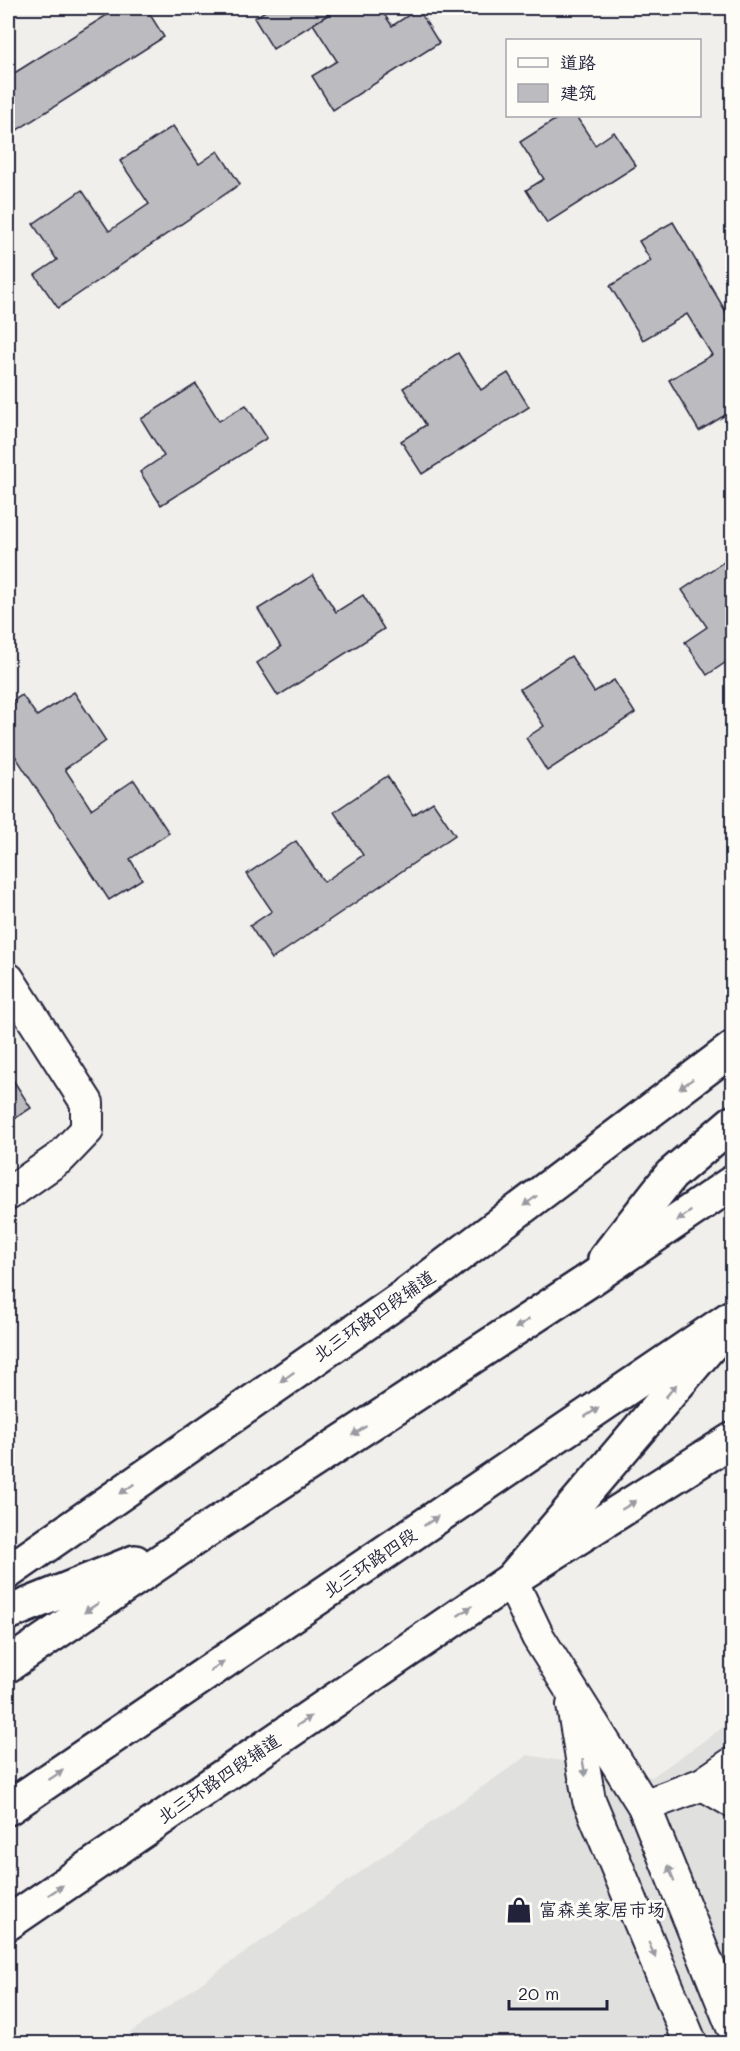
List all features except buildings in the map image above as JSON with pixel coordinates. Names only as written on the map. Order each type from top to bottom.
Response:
[{"type":"main road","name":"北三环路四段辅道","points":[[8,1572],[402,1298],[732,1049]]},
{"type":"main road","points":[[588,1281],[671,1174],[732,1123]]},
{"type":"main road","points":[[8,1665],[192,1539],[588,1281],[732,1183]]},
{"type":"main road","points":[[511,1580],[732,1318]]},
{"type":"main road","name":"北三环路四段","points":[[8,1808],[732,1318]]},
{"type":"main road","name":"北三环路四段辅道","points":[[8,1923],[511,1580],[732,1440]]},
{"type":"main road","points":[[8,1613],[192,1539]]},
{"type":"street","points":[[8,979],[87,1103],[87,1130],[61,1157],[8,1194]]},
{"type":"street","points":[[511,1580],[538,1637],[644,1806],[732,2025]]},
{"type":"street","points":[[570,1689],[589,1800],[691,2043]]},
{"type":"street","points":[[644,1806],[703,1784],[732,1764]]},
{"type":"street","points":[[703,1784],[732,1801]]},
{"type":"shaded area","name":"富森美家居市场","points":[[732,1721],[732,2043],[114,2044],[528,1755],[652,1777]]},
{"type":"place","name":"富森美家居市场","points":[[519,1910]]}]
